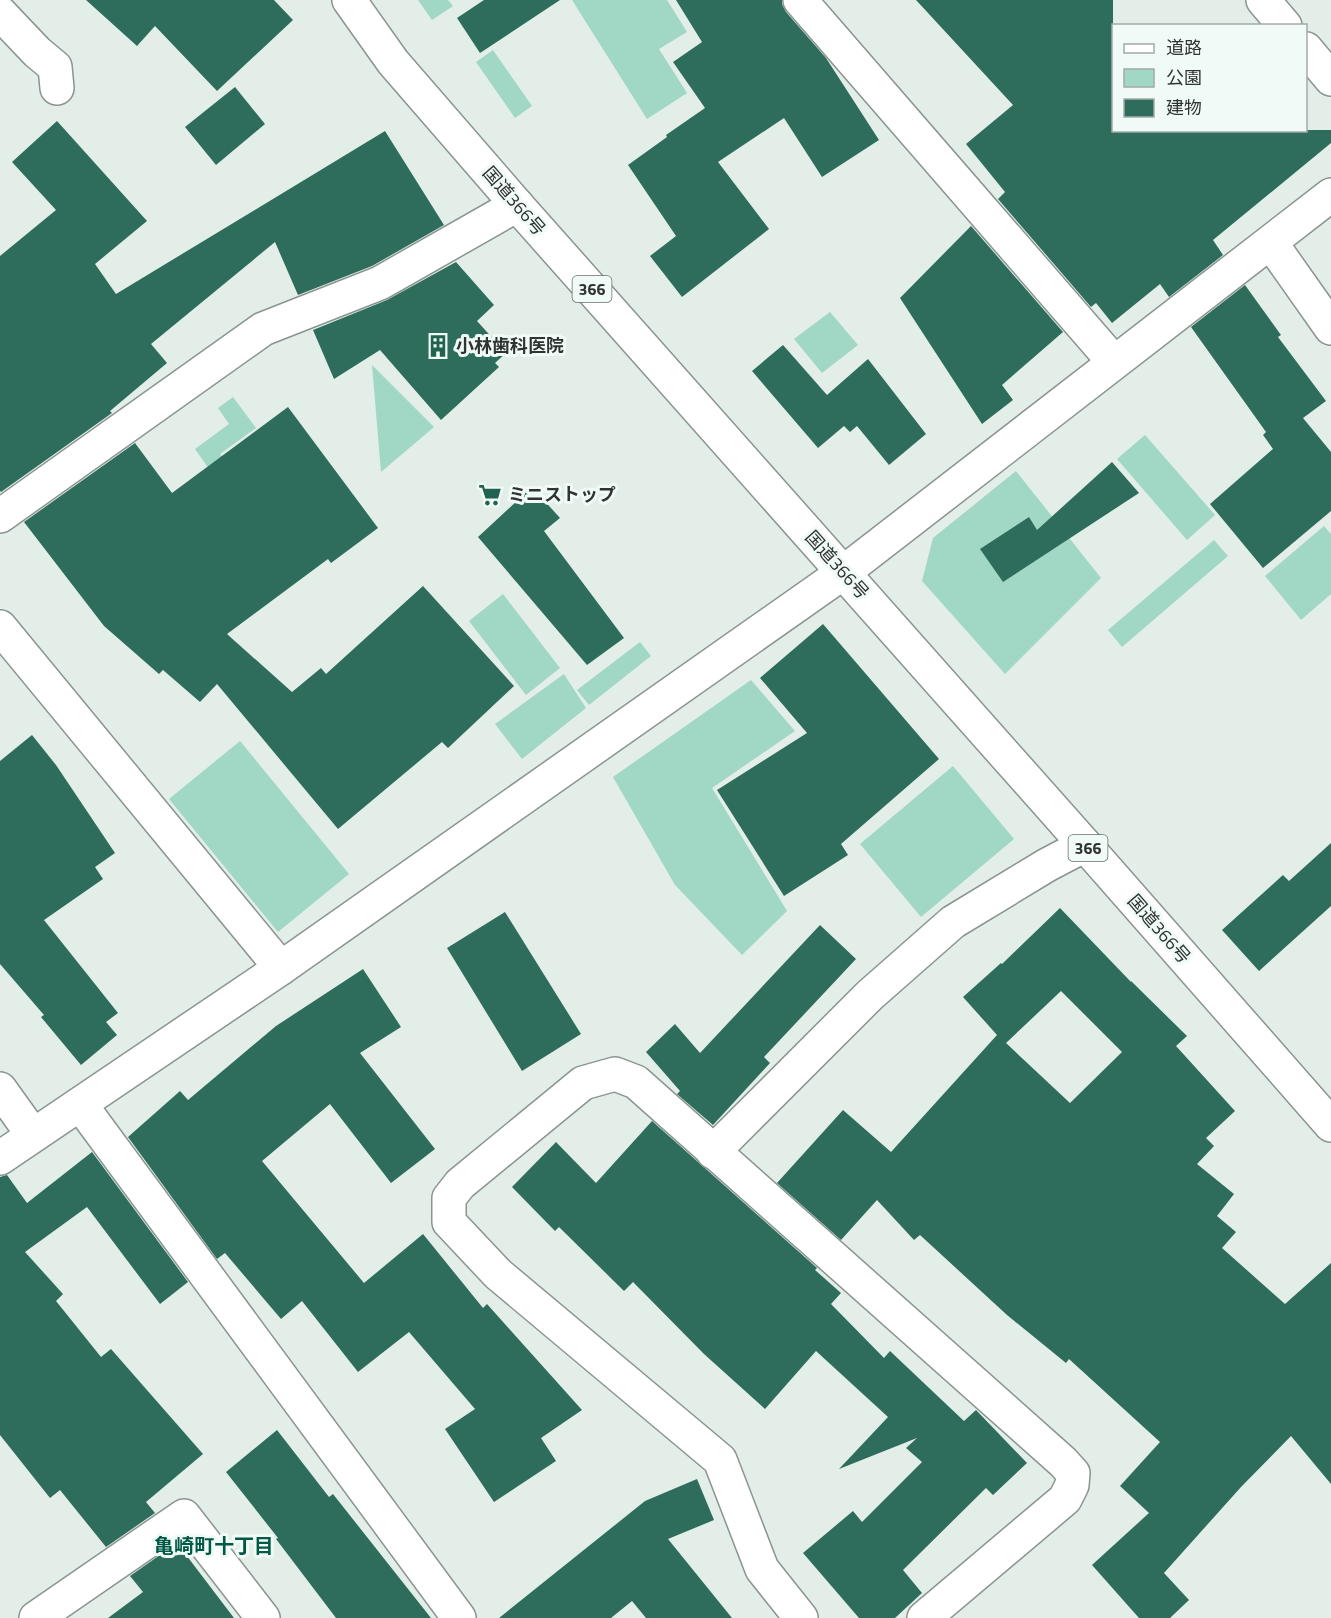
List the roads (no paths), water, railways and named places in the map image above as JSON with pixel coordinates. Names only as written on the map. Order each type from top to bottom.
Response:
[{"type":"main road","name":"国道366号","points":[[349,0],[393,62],[517,205],[1331,1125]]},
{"type":"main road","points":[[800,0],[1114,362]]},
{"type":"main road","points":[[1263,0],[1283,24]]},
{"type":"main road","points":[[0,14],[55,67],[57,88]]},
{"type":"main road","points":[[1307,51],[1331,79]]},
{"type":"main road","points":[[0,1158],[281,968],[844,572],[1331,195]]},
{"type":"main road","points":[[0,516],[263,329],[381,283],[517,205]]},
{"type":"main road","points":[[1271,243],[1331,328]]},
{"type":"main road","points":[[0,627],[281,968]]},
{"type":"main road","points":[[713,1152],[870,995],[953,922],[1047,865],[1085,845]]},
{"type":"main road","points":[[801,1618],[762,1569],[720,1460],[498,1274],[449,1222],[449,1198],[460,1184],[583,1083],[615,1074],[636,1082],[1073,1473],[1065,1499],[924,1618]]},
{"type":"main road","points":[[0,1089],[33,1135]]},
{"type":"main road","points":[[80,1104],[452,1616]]},
{"type":"main road","points":[[36,1618],[184,1516],[263,1618]]},
{"type":"place","name":"小林歯科医院","points":[[438,346]]},
{"type":"place","name":"ミニストップ","points":[[490,495]]},
{"type":"district","name":"亀崎町十丁目","points":[[214,1546]]}]
